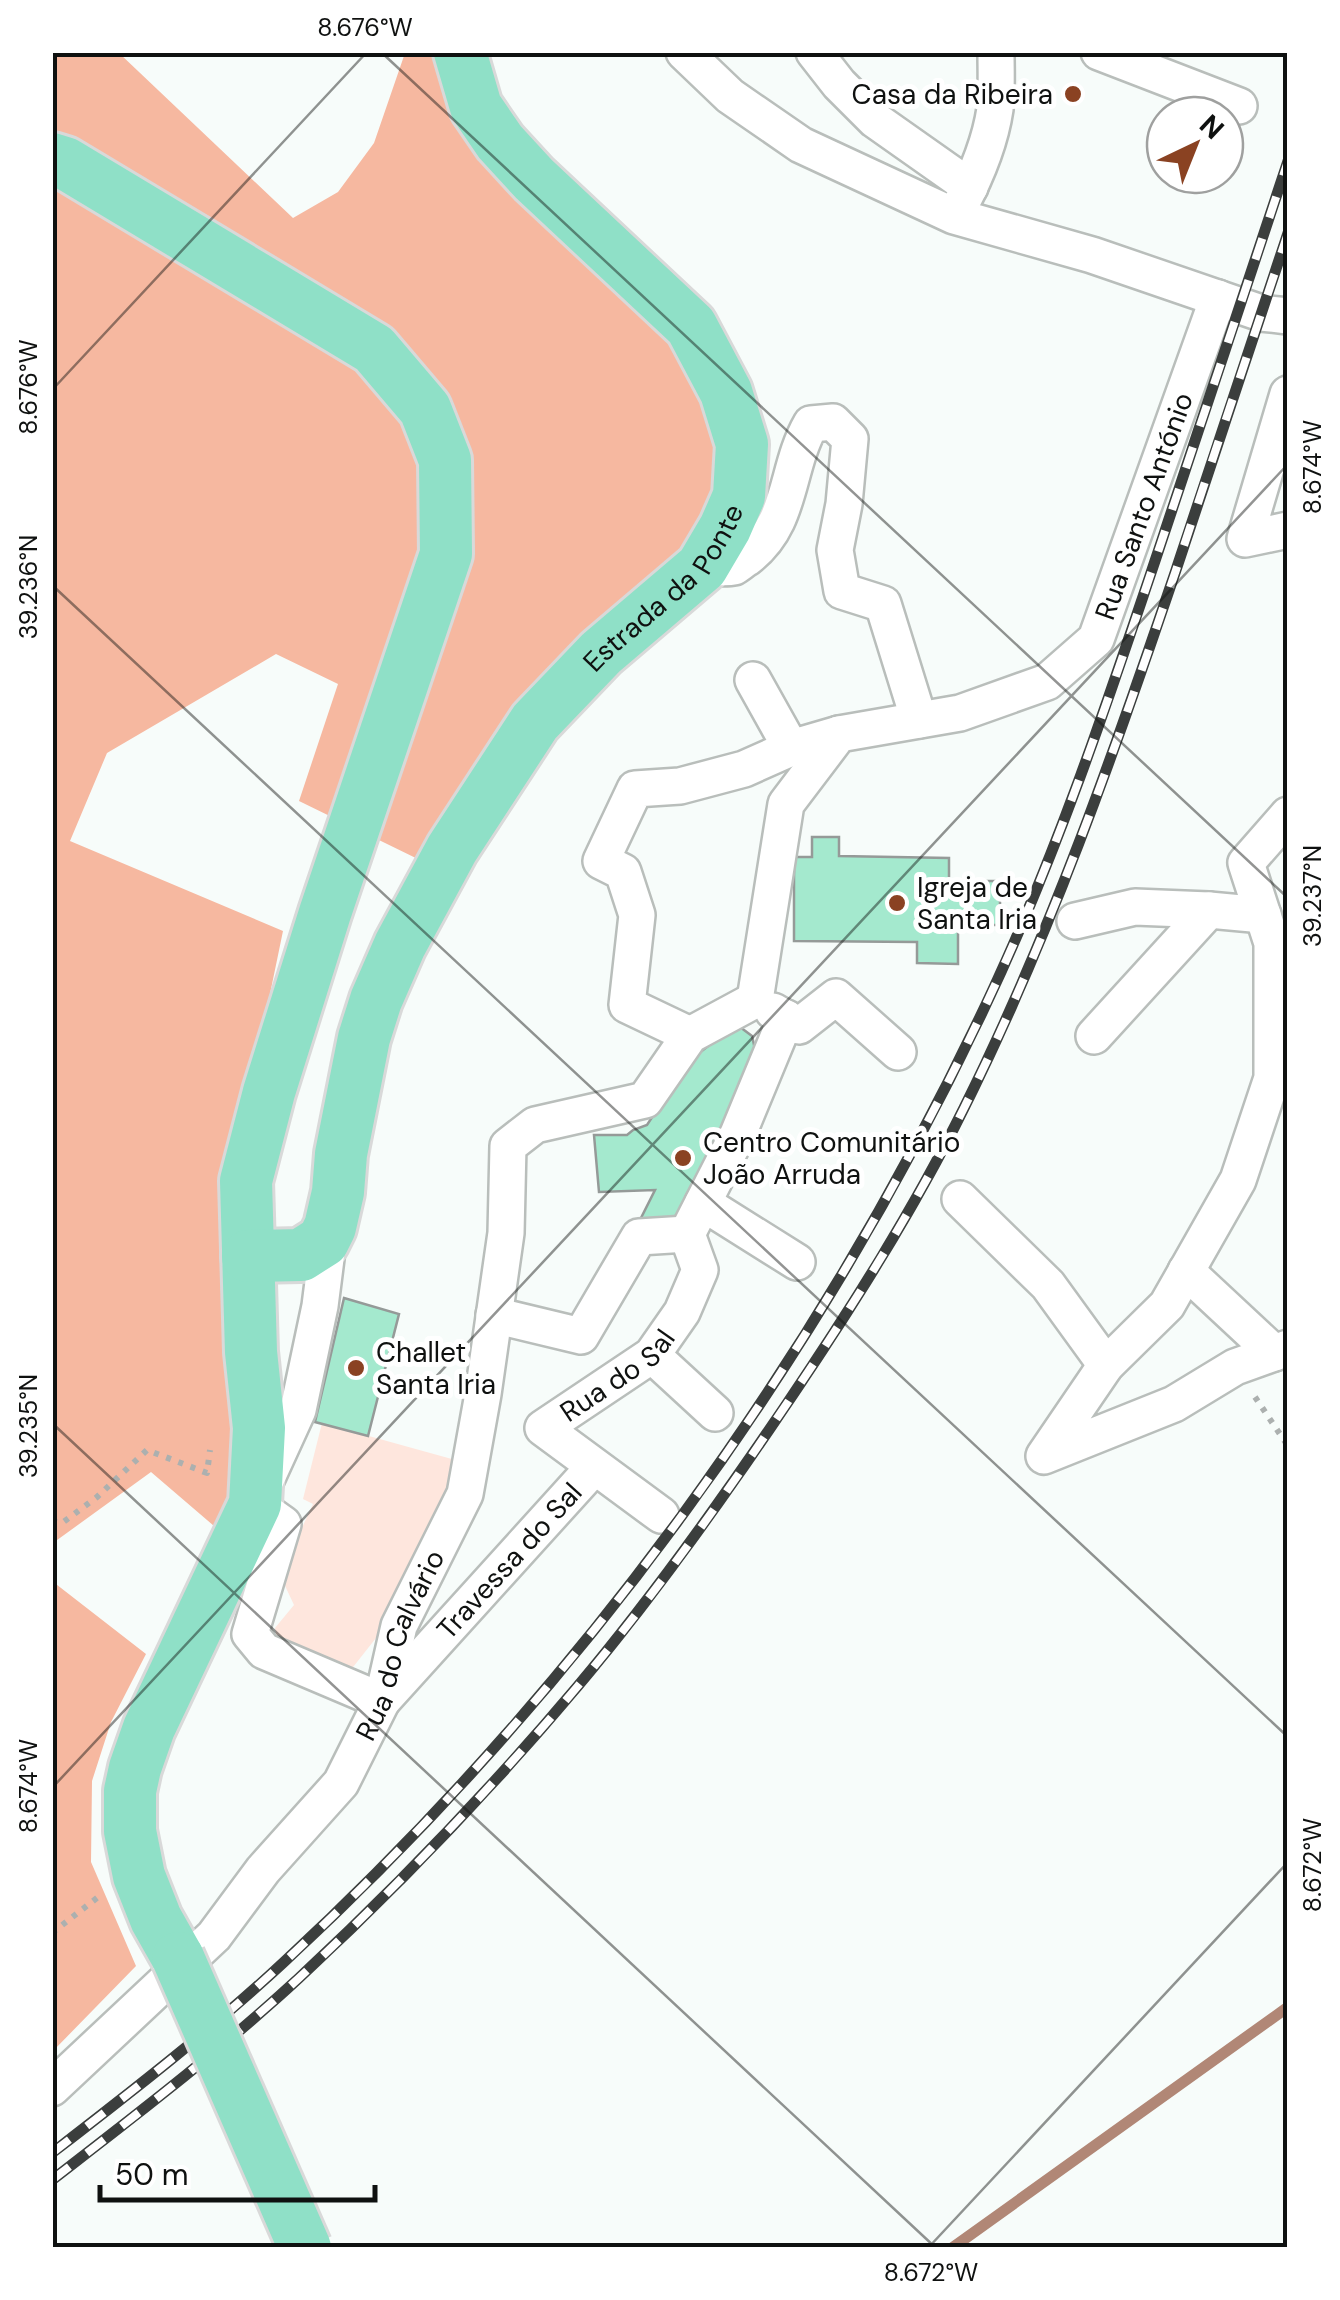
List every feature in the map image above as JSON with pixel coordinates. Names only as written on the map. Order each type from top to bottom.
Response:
[{"type":"main road","name":"Estrada da Ponte","points":[[330,1228],[364,1038],[376,1000],[400,945],[452,848],[535,722],[601,653],[702,567],[739,496],[742,444],[726,392],[691,326],[534,179],[500,142],[476,108],[460,52]]},
{"type":"main road","points":[[52,159],[66,163],[374,349],[425,409],[445,460],[446,554],[325,912],[269,1092],[246,1181],[251,1352],[259,1428],[254,1504],[150,1728],[135,1768],[129,1815],[139,1876],[156,1919],[167,1974],[305,2248]]},
{"type":"main road","points":[[248,1256],[301,1255],[323,1242],[330,1228]]},
{"type":"street","points":[[684,52],[730,96],[801,146],[962,202],[1092,255],[1261,313],[1288,316]]},
{"type":"street","points":[[814,52],[838,84],[962,202]]},
{"type":"street","points":[[962,202],[987,142],[995,107],[996,52]]},
{"type":"street","points":[[1099,52],[1210,95]]},
{"type":"street","name":"Rua Santo António","points":[[690,1035],[627,1005],[637,915],[623,872],[600,861],[635,789],[680,786],[744,769],[792,748],[839,734],[960,713],[1047,682],[1096,639],[1218,298]]},
{"type":"street","points":[[1288,394],[1245,539],[1288,530]]},
{"type":"street","points":[[702,567],[735,567],[756,551],[774,528],[786,501],[800,443],[811,424],[833,422],[850,439],[834,550],[842,591],[884,604],[920,720]]},
{"type":"street","points":[[753,680],[792,748]]},
{"type":"street","points":[[695,1219],[738,1134],[771,1009],[786,804],[839,734]]},
{"type":"street","points":[[1281,1351],[1235,1367],[1174,1404],[1044,1456],[1106,1365],[1166,1305],[1238,1180],[1272,1078],[1277,933],[1246,863],[1288,815]]},
{"type":"street","points":[[1075,921],[1136,907],[1208,910],[1277,933]]},
{"type":"street","points":[[1094,1036],[1208,910]]},
{"type":"street","points":[[690,1035],[771,1009],[799,1026],[836,997],[898,1052]]},
{"type":"street","name":"Rua do Calvário","points":[[52,2088],[167,1974],[214,1936],[262,1870],[341,1783],[382,1701],[399,1626],[465,1494],[506,1232],[508,1146],[535,1125],[645,1100],[690,1035]]},
{"type":"street","points":[[960,1199],[1048,1285],[1106,1365]]},
{"type":"street","points":[[494,1314],[582,1336],[639,1237],[695,1219],[798,1262]]},
{"type":"street","name":"Rua do Sal","points":[[661,1515],[542,1428],[652,1355],[682,1312],[700,1270],[695,1219]]},
{"type":"street","points":[[330,1228],[320,1306],[298,1410],[254,1504],[283,1524],[250,1634],[264,1651],[382,1701]]},
{"type":"street","points":[[1186,1271],[1281,1351]]},
{"type":"street","points":[[652,1355],[715,1412]]},
{"type":"street","name":"Travessa do Sal","points":[[382,1701],[594,1467]]},
{"type":"path","points":[[1235,1367],[1288,1446]]},
{"type":"path","points":[[52,1522],[62,1523],[147,1450],[207,1473],[212,1439]]},
{"type":"path","points":[[52,1933],[108,1889],[139,1876]]},
{"type":"shaded area","points":[[53,53],[119,53],[293,218],[338,192],[374,143],[405,53],[434,53],[674,342],[713,421],[716,463],[714,491],[704,524],[426,863],[299,801],[338,684],[276,654],[107,753],[70,841],[283,931],[252,1081],[246,1464],[221,1532],[151,1472],[53,1543]]},
{"type":"shaded area","points":[[322,1423],[459,1461],[456,1484],[402,1605],[346,1676],[277,1639],[275,1628],[294,1605],[280,1575],[313,1504],[303,1499]]},
{"type":"shaded area","points":[[52,1581],[146,1654],[111,1722],[92,1781],[91,1862],[136,1966],[53,2051]]},
{"type":"building","name":"Igreja de Santa Iria","points":[[812,837],[839,837],[839,856],[949,858],[949,881],[1000,881],[1000,925],[958,925],[958,964],[917,963],[917,942],[794,941],[794,857],[812,857]]},
{"type":"building","points":[[736,1024],[752,1036],[757,1058],[705,1171],[665,1234],[639,1222],[655,1190],[599,1192],[594,1135],[627,1135],[647,1125],[689,1061]]},
{"type":"building","name":"Challet Santa Iria","points":[[344,1298],[399,1314],[368,1436],[315,1422]]},
{"type":"waterway","points":[[952,2248],[1288,2007]]},
{"type":"railway","points":[[52,2153],[141,2084],[284,1962],[392,1857],[494,1748],[591,1633],[683,1514],[769,1391],[848,1264],[922,1132],[989,998],[1037,888],[1120,663],[1288,161]]},
{"type":"railway","points":[[52,2180],[209,2056],[299,1978],[407,1873],[511,1763],[605,1653],[686,1548],[858,1294],[964,1108],[1053,910],[1153,639],[1288,233]]},
{"type":"place","name":"Casa da Ribeira","points":[[1073,94]]},
{"type":"place","name":"Igreja de Santa Iria","points":[[897,903]]},
{"type":"place","name":"Centro Comunitário João Arruda","points":[[683,1158]]},
{"type":"place","name":"Challet Santa Iria","points":[[356,1368]]}]
